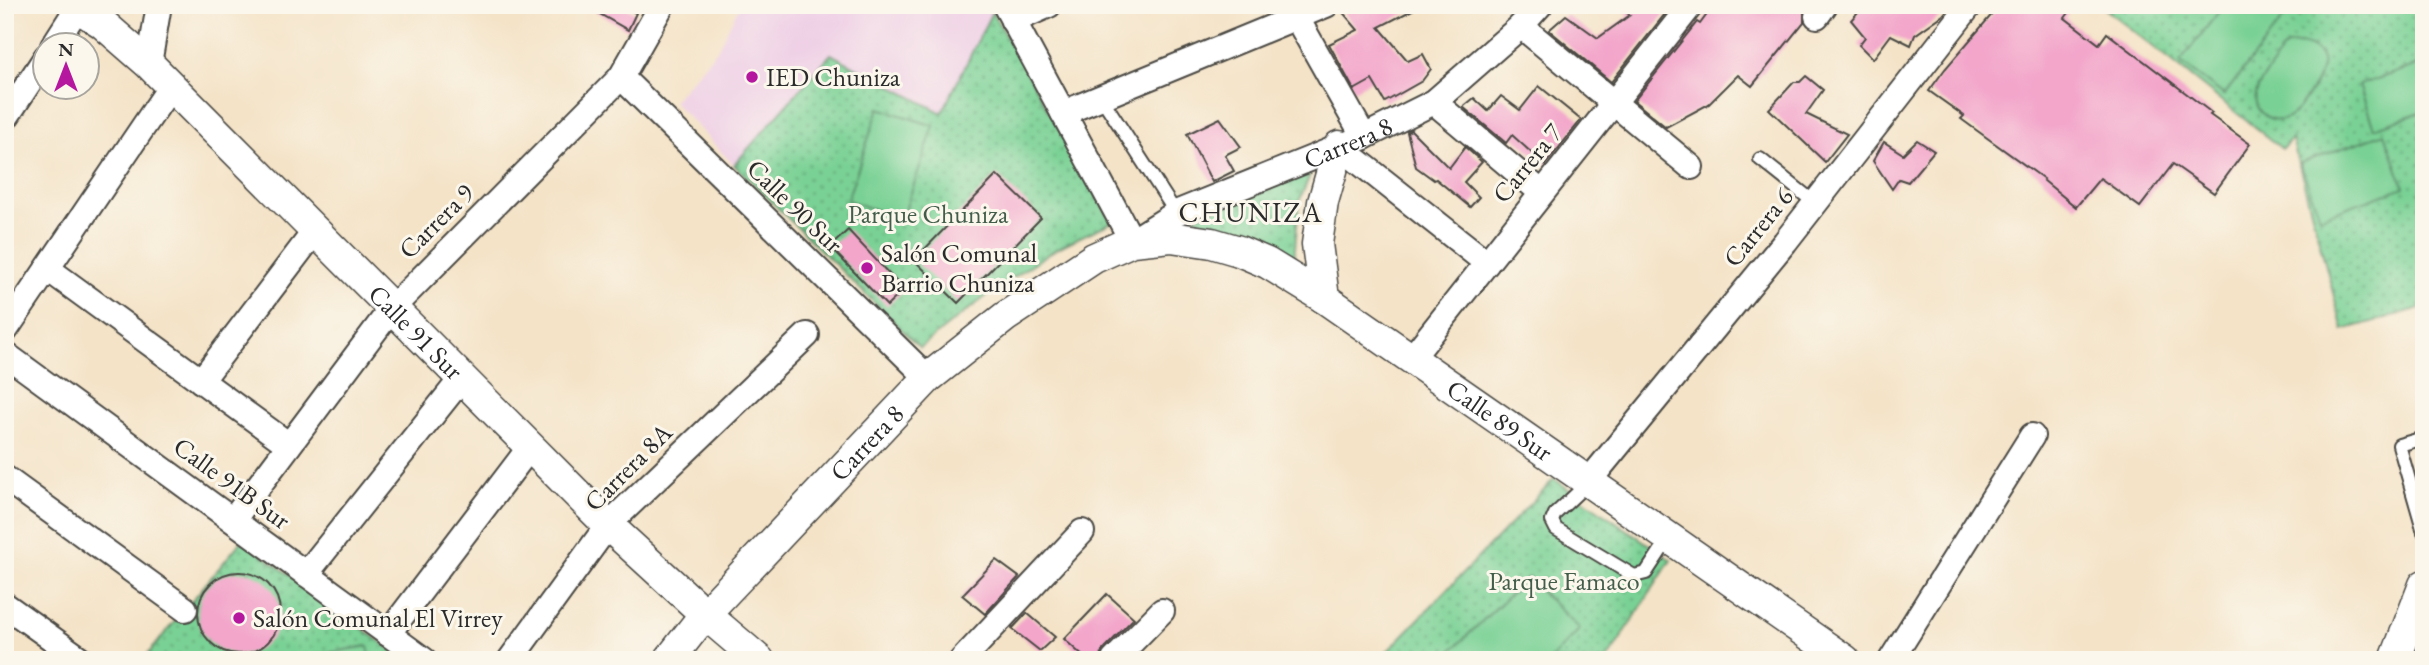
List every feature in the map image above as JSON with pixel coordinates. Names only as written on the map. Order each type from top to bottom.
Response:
[{"type":"street","points":[[149,64],[159,5]]},
{"type":"street","name":"Carrera 9","points":[[233,520],[392,308],[621,77],[662,5]]},
{"type":"street","points":[[1049,5],[1009,13],[1132,241]]},
{"type":"street","points":[[1063,113],[1294,12],[1326,5]]},
{"type":"street","name":"Carrera 8","points":[[1132,241],[1176,214],[1352,142],[1434,102],[1521,26],[1540,5]]},
{"type":"street","name":"Carrera 7","points":[[1411,359],[1691,5]]},
{"type":"street","name":"Carrera 6","points":[[1588,482],[1815,203],[1970,5]]},
{"type":"street","points":[[61,32],[76,6]]},
{"type":"street","name":"Calle 91 Sur","points":[[76,6],[102,23],[149,64],[608,525],[705,614],[760,660]]},
{"type":"street","points":[[1294,12],[1352,142],[1487,263]]},
{"type":"street","points":[[1521,26],[1691,167]]},
{"type":"street","name":"Calle 90 Sur","points":[[621,77],[928,378]]},
{"type":"street","points":[[5,119],[32,78]]},
{"type":"street","points":[[9,317],[48,269],[171,86]]},
{"type":"street","points":[[1434,102],[1541,192]]},
{"type":"street","points":[[1324,298],[1317,244],[1322,202],[1352,142]]},
{"type":"street","points":[[201,381],[315,231]]},
{"type":"street","name":"Calle 89 Sur","points":[[1094,258],[1132,241],[1171,237],[1212,243],[1267,263],[1324,298],[1845,660]]},
{"type":"street","name":"Carrera 8","points":[[669,660],[705,614],[928,378],[1005,317],[1094,258]]},
{"type":"street","points":[[48,269],[289,445]]},
{"type":"street","name":"Carrera 8A","points":[[510,660],[608,525],[807,335]]},
{"type":"street","name":"Calle 91B Sur","points":[[5,354],[424,660]]},
{"type":"street","points":[[306,574],[461,378]]},
{"type":"street","points":[[1891,660],[2032,436]]},
{"type":"street","points":[[388,634],[530,447]]},
{"type":"street","points":[[5,478],[186,608]]},
{"type":"street","points":[[962,660],[1082,532]]},
{"type":"street","points":[[2395,660],[2424,585]]},
{"type":"street","points":[[5,605],[82,660]]},
{"type":"street","points":[[1114,660],[1162,611]]},
{"type":"lane","points":[[1101,97],[1176,214]]},
{"type":"lane","points":[[1760,159],[1815,203]]},
{"type":"lane","points":[[2424,438],[2399,445],[2424,532]]},
{"type":"lane","points":[[1588,482],[1555,514],[1552,522],[1556,529],[1634,576],[1646,573],[1669,538]]},
{"type":"shaded area","name":"IED Chuniza","points":[[740,5],[988,5],[992,12],[942,114],[831,54],[734,165],[673,101],[717,50]]},
{"type":"green space","points":[[2224,5],[2270,5],[2285,16],[2224,95],[2180,62]]},
{"type":"green space","points":[[2424,5],[2424,307],[2343,330],[2292,139],[2282,149],[2103,7]]},
{"type":"green space","name":"Parque Chuniza","points":[[992,12],[1112,222],[1036,262],[985,297],[920,348],[734,165],[831,54],[942,113]]},
{"type":"green space","points":[[2300,44],[2319,53],[2322,59],[2320,74],[2293,114],[2283,120],[2269,118],[2257,105],[2257,92],[2284,48]]},
{"type":"green space","points":[[2424,63],[2424,111],[2374,128],[2359,85]]},
{"type":"green space","points":[[879,108],[934,126],[902,219],[847,200]]},
{"type":"green space","points":[[2385,133],[2404,187],[2320,217],[2300,163]]},
{"type":"green space","points":[[1312,170],[1299,202],[1294,260],[1261,244],[1191,219]]},
{"type":"green space","name":"Parque Famaco","points":[[1554,479],[1671,560],[1607,660],[1379,660]]},
{"type":"green space","points":[[242,540],[405,660],[143,660]]},
{"type":"green space","points":[[1527,578],[1580,629],[1550,660],[1448,660],[1445,657]]},
{"type":"green space","points":[[368,646],[371,660],[289,660]]},
{"type":"building","points":[[584,5],[620,5],[636,13],[628,30]]},
{"type":"building","points":[[1341,5],[1422,5],[1379,27],[1408,61],[1423,54],[1431,69],[1422,81],[1385,102],[1372,80],[1354,90],[1329,44],[1358,30],[1340,9]]},
{"type":"building","points":[[1615,5],[1672,5],[1611,82],[1549,30],[1566,15],[1598,38],[1630,15]]},
{"type":"building","points":[[1714,5],[1797,5],[1804,10],[1804,22],[1752,86],[1738,75],[1709,104],[1666,127],[1634,101],[1697,22],[1700,24]]},
{"type":"building","points":[[1864,5],[1951,5],[1943,15],[1915,35],[1911,45],[1891,35],[1873,59],[1859,45],[1865,37],[1851,20]]},
{"type":"building","points":[[2000,5],[2075,5],[2065,18],[2099,44],[2107,33],[2250,144],[2214,193],[2173,164],[2140,207],[2100,178],[2076,207],[2044,179],[1961,119],[1964,116],[1929,91]]},
{"type":"building","points":[[1806,76],[1823,90],[1806,114],[1847,134],[1825,162],[1769,109],[1794,82],[1800,82]]},
{"type":"building","points":[[1539,86],[1581,120],[1545,165],[1512,135],[1506,143],[1463,107],[1474,98],[1488,111],[1501,96],[1520,110]]},
{"type":"building","points":[[1220,118],[1241,147],[1225,155],[1234,171],[1212,182],[1187,134]]},
{"type":"building","points":[[1411,130],[1449,168],[1465,147],[1482,162],[1464,182],[1479,197],[1470,207],[1436,179],[1416,167],[1407,132]]},
{"type":"building","points":[[1917,140],[1934,151],[1908,182],[1899,179],[1892,189],[1873,161],[1884,142],[1903,154]]},
{"type":"building","points":[[997,175],[1041,218],[958,303],[914,260]]},
{"type":"building","name":"Salón Comunal Barrio Chuniza","points":[[848,230],[904,290],[887,306],[830,247]]},
{"type":"building","points":[[996,560],[1019,577],[985,614],[962,595]]},
{"type":"building","name":"Salón Comunal El Virrey","points":[[239,572],[255,575],[268,584],[277,597],[280,613],[277,629],[268,642],[255,651],[239,654],[223,651],[210,642],[201,629],[198,613],[201,597],[210,584],[223,575]]},
{"type":"building","points":[[1107,594],[1134,618],[1103,650],[1097,660],[1087,660],[1064,639]]},
{"type":"building","points":[[1027,613],[1055,637],[1040,651],[1012,629]]},
{"type":"place","name":"IED Chuniza","points":[[752,77]]},
{"type":"place","name":"Salón Comunal Barrio Chuniza","points":[[867,268]]},
{"type":"place","name":"Salón Comunal El Virrey","points":[[239,618]]},
{"type":"district","name":"CHUNIZA","points":[[1251,212]]}]
